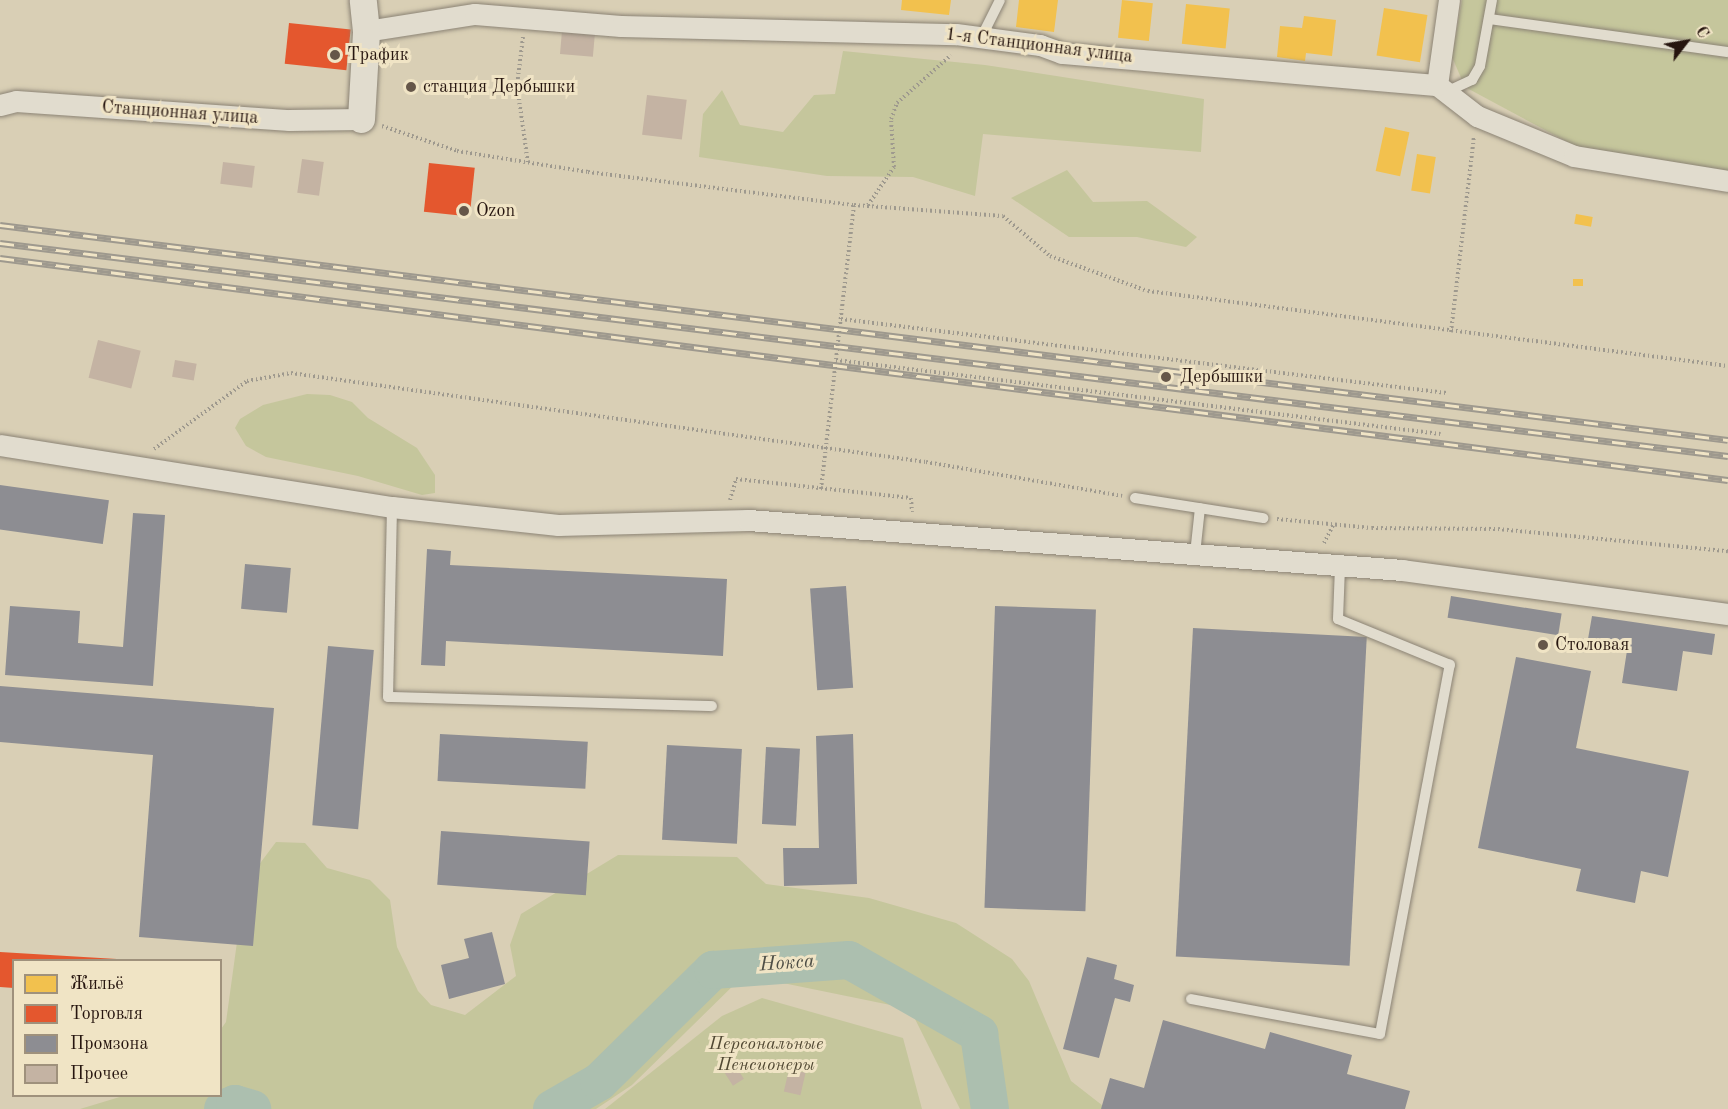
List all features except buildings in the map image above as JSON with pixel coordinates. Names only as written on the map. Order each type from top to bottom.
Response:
[{"type":"street","points":[[361,119],[366,32],[363,0]]},
{"type":"street","points":[[1449,0],[1442,89],[1477,116],[1574,156],[1728,181]]},
{"type":"street","name":"1-я Станционная улица","points":[[366,32],[475,14],[768,32],[801,27],[982,36],[1040,45],[1062,52],[1442,89]]},
{"type":"street","name":"Станционная улица","points":[[0,105],[16,101],[289,120],[361,119]]},
{"type":"street","points":[[0,445],[392,507],[558,525],[748,520],[1195,554],[1402,570],[1728,614]]},
{"type":"lane","points":[[982,36],[1000,0]]},
{"type":"lane","points":[[1442,89],[1472,80],[1480,66],[1492,0]]},
{"type":"lane","points":[[1489,19],[1728,52]]},
{"type":"lane","points":[[1135,498],[1263,518]]},
{"type":"lane","points":[[392,507],[388,697],[712,706]]},
{"type":"lane","points":[[1195,554],[1200,508]]},
{"type":"lane","points":[[1191,999],[1380,1034],[1450,664],[1338,619],[1340,566]]},
{"type":"path","points":[[525,18],[517,85],[528,163]]},
{"type":"path","points":[[868,206],[894,167],[891,119],[897,103],[949,57],[982,36]]},
{"type":"path","points":[[1450,332],[1477,116]]},
{"type":"path","points":[[361,119],[457,151],[528,163],[854,205],[1003,216],[1050,256],[1148,291],[1450,332],[1728,366]]},
{"type":"path","points":[[821,489],[854,205]]},
{"type":"path","points":[[841,319],[1446,393]]},
{"type":"path","points":[[836,360],[1440,434]]},
{"type":"path","points":[[132,466],[247,381],[291,374],[926,462],[1135,498]]},
{"type":"path","points":[[736,479],[911,498]]},
{"type":"path","points":[[1263,518],[1333,525],[1498,529],[1728,551]]},
{"type":"path","points":[[1324,543],[1333,525]]},
{"type":"green space","points":[[1462,0],[1728,0],[1728,171],[1575,146],[1465,87],[1452,57]]},
{"type":"green space","points":[[843,51],[985,65],[1204,99],[1201,152],[983,134],[975,196],[913,177],[827,176],[699,157],[703,114],[722,90],[740,125],[783,132],[814,95],[835,94]]},
{"type":"green space","points":[[1067,170],[1093,202],[1147,201],[1197,237],[1186,247],[1137,237],[1069,237],[1011,198]]},
{"type":"green space","points":[[307,394],[330,395],[352,402],[368,418],[417,448],[435,475],[435,493],[422,495],[358,476],[266,457],[246,446],[235,428],[240,419],[263,405]]},
{"type":"green space","points":[[276,842],[305,843],[327,868],[370,880],[390,900],[397,947],[418,991],[431,1005],[465,1015],[516,976],[510,945],[521,914],[618,855],[737,857],[766,884],[869,898],[956,923],[1012,959],[1029,981],[1071,1081],[1107,1109],[960,1109],[910,1009],[744,975],[632,1085],[596,1109],[80,1109],[120,1097],[222,1097],[222,1028],[226,1022],[241,913],[255,870]]},
{"type":"green space","name":"Персональные Пенсионеры","points":[[762,998],[903,1038],[922,1109],[605,1109],[722,1016]]},
{"type":"waterway","name":"Нокса","points":[[552,1109],[599,1082],[713,970],[849,960],[979,1034],[990,1109]]},
{"type":"waterway","name":"Нокса","points":[[223,1109],[235,1104],[252,1109]]},
{"type":"railway","points":[[0,225],[1728,440]]},
{"type":"railway","points":[[0,243],[1728,456]]},
{"type":"railway","points":[[0,258],[1728,480]]},
{"type":"place","name":"Трафик","points":[[335,55]]},
{"type":"place","name":"станция Дербышки","points":[[411,87]]},
{"type":"place","name":"Ozon","points":[[464,211]]},
{"type":"place","name":"Дербышки","points":[[1166,377]]},
{"type":"place","name":"Столовая","points":[[1543,645]]}]
